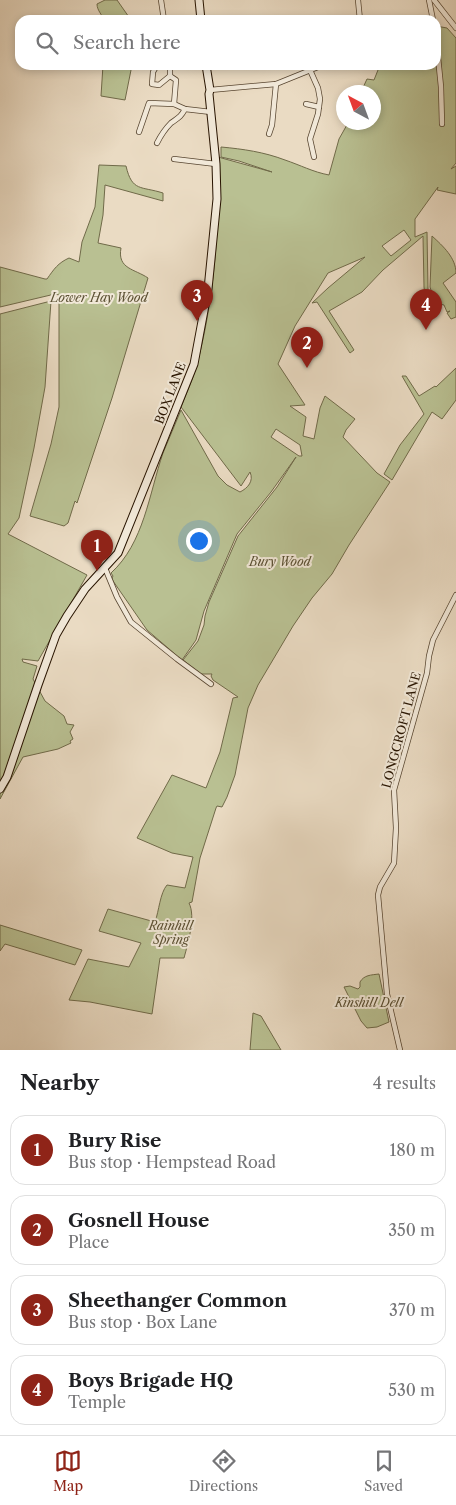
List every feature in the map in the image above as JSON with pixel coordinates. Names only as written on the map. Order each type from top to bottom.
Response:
[{"type":"main road","points":[[199,0],[201,15]]},
{"type":"main road","name":"BOX LANE","points":[[0,789],[7,776],[56,635],[85,589],[118,553],[194,364],[208,289],[217,191],[210,112],[210,90],[207,70]]},
{"type":"street","points":[[161,0],[163,15]]},
{"type":"street","points":[[358,0],[360,15]]},
{"type":"street","points":[[428,0],[431,15]]},
{"type":"street","points":[[434,0],[456,28]]},
{"type":"street","points":[[154,70],[152,84],[159,85],[170,76]]},
{"type":"street","points":[[170,70],[170,76]]},
{"type":"street","points":[[210,90],[276,84],[310,70],[318,88],[319,107],[310,139],[314,157]]},
{"type":"street","points":[[439,70],[442,124]]},
{"type":"street","points":[[170,76],[176,80],[174,104]]},
{"type":"street","points":[[269,134],[272,125],[276,84]]},
{"type":"street","points":[[139,132],[149,103],[174,104],[186,109],[210,112]]},
{"type":"street","points":[[306,104],[319,107]]},
{"type":"street","points":[[157,143],[162,133],[180,118],[186,109]]},
{"type":"street","points":[[174,159],[216,164]]},
{"type":"street","points":[[106,568],[117,597],[131,622],[211,684]]},
{"type":"street","name":"LONGCROFT LANE","points":[[400,1050],[387,994],[378,896],[380,887],[394,864],[396,828],[394,790],[427,673],[433,640],[456,595]]},
{"type":"green space","points":[[105,0],[117,0],[128,15],[101,15],[97,4]]},
{"type":"green space","points":[[441,27],[447,28],[456,38],[456,163],[451,169],[456,166],[456,194],[437,190],[438,187],[415,219],[415,237],[427,232],[427,303],[426,305],[423,236],[383,270],[362,292],[329,311],[354,350],[350,353],[317,302],[312,303],[365,257],[328,273],[295,326],[278,364],[305,405],[290,406],[306,417],[303,436],[314,439],[320,408],[325,396],[355,419],[343,437],[377,473],[390,482],[332,574],[312,598],[293,626],[258,685],[248,708],[235,775],[222,807],[217,806],[216,808],[200,858],[192,902],[189,903],[192,923],[184,958],[160,958],[152,1014],[90,1002],[69,1000],[88,959],[129,967],[141,943],[99,931],[108,909],[155,922],[161,897],[167,885],[185,888],[193,857],[172,853],[137,838],[172,775],[206,788],[220,752],[233,698],[238,697],[213,680],[212,674],[201,674],[183,660],[198,641],[209,602],[238,536],[277,487],[296,457],[237,534],[204,611],[196,640],[182,660],[147,630],[113,581],[111,573],[122,561],[138,533],[163,453],[181,410],[218,476],[227,485],[240,492],[251,481],[250,472],[241,486],[181,407],[196,368],[211,290],[217,236],[218,157],[272,172],[221,157],[221,147],[269,155],[329,175],[339,139],[344,130],[381,130],[381,85],[364,85],[367,79],[374,80],[378,70],[440,70],[442,84]],"holes":[[[404,230],[411,240],[391,256],[382,246]],[[276,429],[300,445],[302,456],[299,456],[271,437]]]},
{"type":"green space","points":[[103,70],[131,70],[125,100],[101,96]]},
{"type":"green space","name":"Lower Hay Wood","points":[[99,165],[126,166],[131,180],[138,187],[163,193],[163,201],[105,185],[103,215],[98,243],[121,248],[120,255],[124,264],[148,278],[112,398],[77,503],[75,501],[68,523],[64,526],[30,516],[51,444],[59,407],[59,295],[55,294],[0,307],[0,267],[47,279],[56,267],[65,260],[69,258],[79,262],[82,242],[95,207]]},
{"type":"green space","points":[[432,236],[454,262],[456,273],[443,283],[456,302],[456,317],[451,319],[447,313],[450,311],[447,312],[444,305],[435,303],[430,287]]},
{"type":"green space","points":[[51,301],[45,387],[34,448],[19,518],[8,534],[87,575],[38,661],[22,659],[23,662],[37,666],[33,679],[45,701],[64,716],[67,724],[74,725],[70,732],[73,739],[70,741],[71,743],[58,749],[23,757],[0,799],[0,314]]},
{"type":"green space","points":[[456,368],[456,400],[442,419],[432,412],[392,480],[384,474],[400,445],[424,414],[402,376],[406,376],[419,396],[436,387]]},
{"type":"green space","points":[[0,925],[82,950],[75,965],[5,944],[0,951]]},
{"type":"green space","name":"Kinshill Dell","points":[[379,974],[389,1022],[377,1027],[367,1028],[361,1021],[344,987],[350,986],[358,989],[360,982],[364,978]]},
{"type":"green space","points":[[253,1013],[261,1016],[281,1050],[250,1050]]},
{"type":"place","name":"Sheethanger Common","points":[[197,321]]},
{"type":"place","name":"Boys Brigade HQ","points":[[426,330]]},
{"type":"place","name":"Gosnell House","points":[[307,368]]},
{"type":"place","name":"Bury Rise","points":[[97,571]]},
{"type":"park label","name":"Bury Wood","points":[[280,561]]},
{"type":"park label","name":"Rainhill Spring","points":[[171,932]]}]
